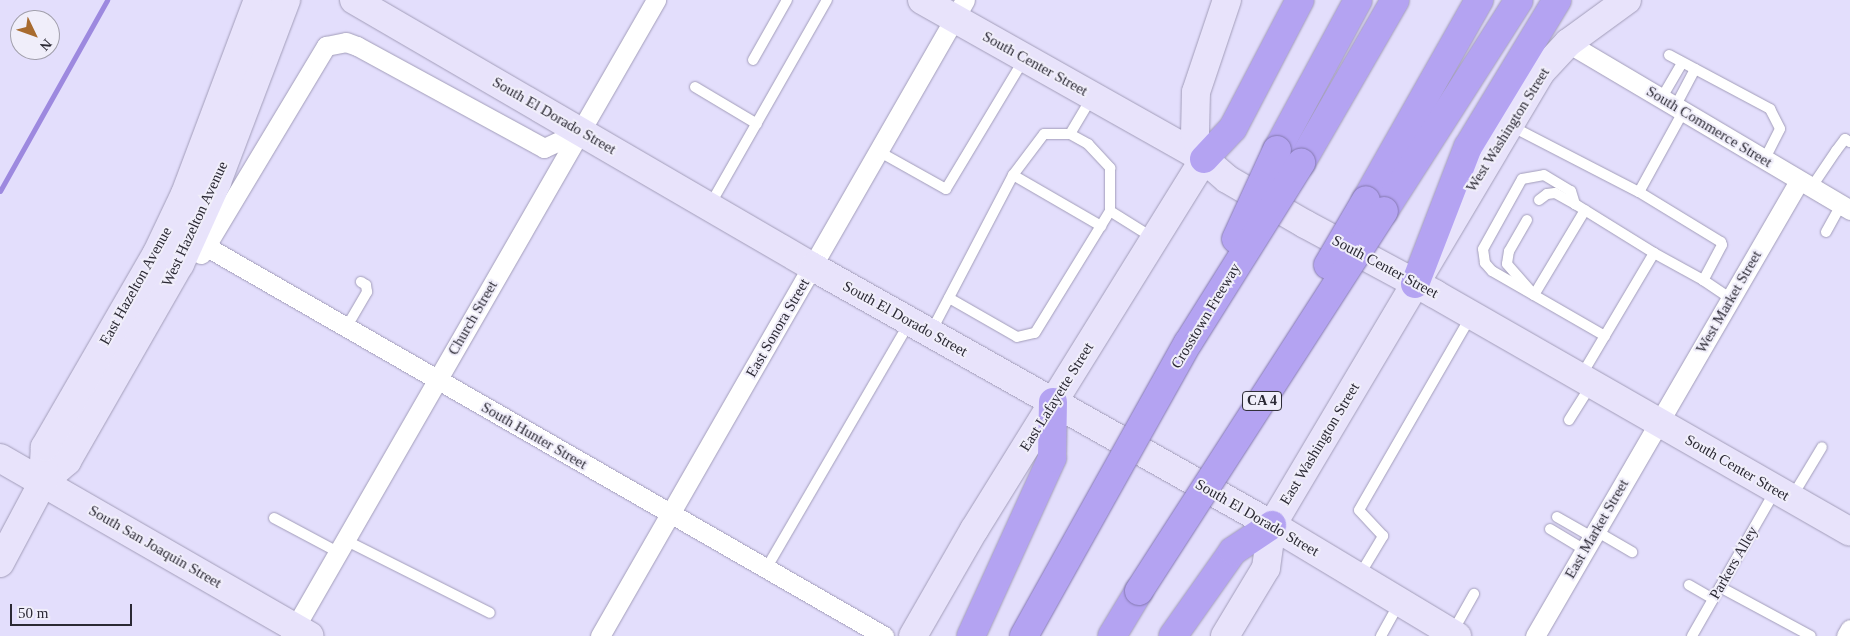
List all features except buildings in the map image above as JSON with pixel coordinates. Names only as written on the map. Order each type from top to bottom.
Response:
[{"type":"highway","points":[[1204,159],[1233,128],[1300,0]]},
{"type":"highway","points":[[1188,343],[1277,150],[1358,0]]},
{"type":"highway","name":"Crosstown Freeway","points":[[1024,636],[1188,343],[1301,163],[1395,0]]},
{"type":"highway","name":"CA 4","points":[[1112,636],[1375,206],[1479,0]]},
{"type":"highway","points":[[1375,206],[1519,0]]},
{"type":"highway","points":[[1415,284],[1468,146],[1557,0]]},
{"type":"highway","points":[[971,636],[1052,458],[1053,402]]},
{"type":"highway","points":[[1173,636],[1233,551],[1272,525]]},
{"type":"main road","name":"East Hazelton Avenue","points":[[0,563],[43,482],[44,447],[156,255],[186,194],[258,0]]},
{"type":"main road","name":"West Hazelton Avenue","points":[[43,482],[67,461],[158,302],[203,235],[286,0]]},
{"type":"main road","name":"South Center Street","points":[[922,0],[960,9],[1024,58],[1204,159],[1226,179],[1472,315],[1850,532]]},
{"type":"main road","points":[[1204,159],[1195,135],[1196,92],[1227,0]]},
{"type":"main road","name":"West Washington Street","points":[[1415,284],[1541,72],[1568,43],[1627,0]]},
{"type":"main road","name":"South El Dorado Street","points":[[361,4],[813,267],[1272,525],[1454,635]]},
{"type":"main road","name":"East Lafayette Street","points":[[913,636],[974,530],[1204,159]]},
{"type":"main road","name":"East Washington Street","points":[[1225,636],[1266,568],[1272,525],[1415,284]]},
{"type":"main road","name":"South San Joaquin Street","points":[[0,458],[298,633]]},
{"type":"street","name":"Church Street","points":[[298,633],[342,546],[656,0]]},
{"type":"street","name":"East Sonora Street","points":[[600,636],[960,9]]},
{"type":"street","points":[[203,235],[319,53],[326,46],[335,43],[358,46],[544,148],[580,131]]},
{"type":"street","name":"South Commerce Street","points":[[1568,43],[1845,207]]},
{"type":"street","name":"West Market Street","points":[[1658,423],[1731,299],[1805,184]]},
{"type":"street","name":"South Hunter Street","points":[[203,235],[346,328],[884,636]]},
{"type":"street","name":"East Market Street","points":[[1535,636],[1658,423]]},
{"type":"street","points":[[1846,636],[1850,629]]},
{"type":"lane","points":[[753,60],[787,0]]},
{"type":"lane","points":[[710,206],[827,0]]},
{"type":"lane","points":[[1670,55],[1770,109],[1780,128],[1764,160]]},
{"type":"lane","points":[[878,151],[946,189],[1024,58]]},
{"type":"lane","points":[[1673,106],[1682,62]]},
{"type":"lane","points":[[1639,192],[1673,106],[1695,70]]},
{"type":"lane","points":[[695,87],[757,124]]},
{"type":"lane","points":[[1070,134],[1092,96]]},
{"type":"lane","points":[[1509,124],[1639,192],[1721,242],[1722,245],[1702,280]]},
{"type":"lane","points":[[766,569],[920,328],[949,298],[1013,175],[1044,134],[1070,134],[1088,144],[1110,168],[1110,211],[1035,333],[1017,337],[949,298]]},
{"type":"lane","points":[[1805,184],[1845,139],[1850,142]]},
{"type":"lane","points":[[1013,175],[1101,226]]},
{"type":"lane","points":[[1575,204],[1571,191],[1544,175],[1522,179],[1483,249],[1485,263],[1492,271],[1605,336]]},
{"type":"lane","points":[[1539,200],[1546,194],[1555,193],[1731,299]]},
{"type":"lane","points":[[1826,232],[1845,207]]},
{"type":"lane","points":[[1534,295],[1585,210]]},
{"type":"lane","points":[[1110,211],[1155,239]]},
{"type":"lane","points":[[1528,220],[1509,251],[1507,264],[1534,295]]},
{"type":"lane","points":[[1570,420],[1605,336],[1654,253]]},
{"type":"lane","points":[[346,328],[367,292],[366,285],[361,282]]},
{"type":"lane","points":[[1358,578],[1383,536],[1360,510],[1472,315]]},
{"type":"lane","name":"Parkers Alley","points":[[1692,636],[1720,587],[1783,494],[1822,447]]},
{"type":"lane","points":[[1557,517],[1591,539]]},
{"type":"lane","points":[[274,518],[490,612]]},
{"type":"lane","points":[[1550,529],[1632,552]]},
{"type":"lane","points":[[1689,585],[1713,599]]},
{"type":"lane","points":[[1720,587],[1811,636]]},
{"type":"lane","points":[[1454,635],[1474,594]]},
{"type":"lane","points":[[1381,636],[1400,603]]},
{"type":"waterway","points":[[0,191],[107,0]]}]
